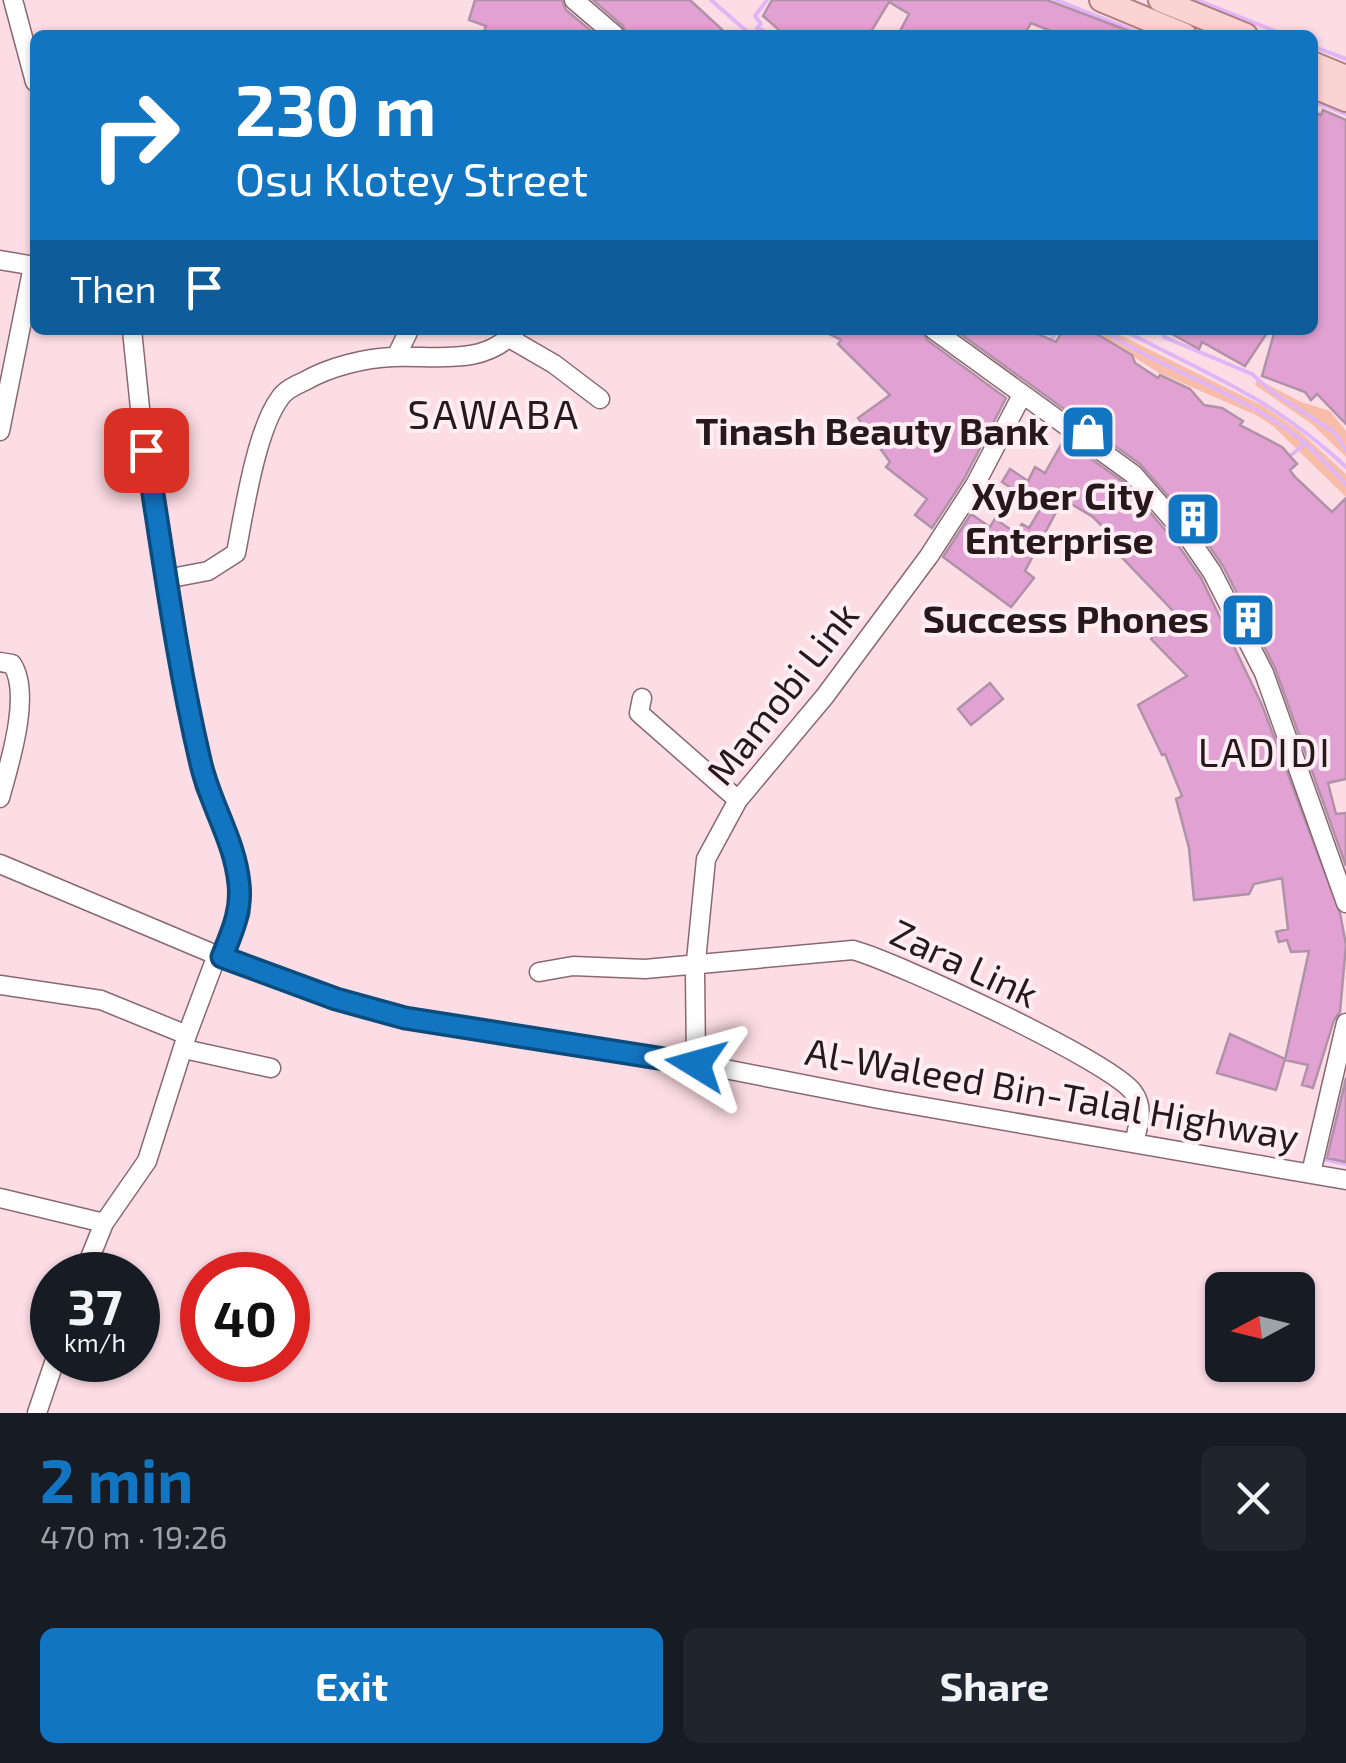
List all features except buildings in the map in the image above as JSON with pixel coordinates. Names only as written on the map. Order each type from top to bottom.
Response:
[{"type":"main road","points":[[1100,0],[1173,30]]},
{"type":"main road","points":[[1160,0],[1234,30]]},
{"type":"main road","points":[[1318,65],[1346,76]]},
{"type":"main road","points":[[1318,88],[1346,100]]},
{"type":"street","points":[[12,0],[30,64]]},
{"type":"street","points":[[574,0],[609,30]]},
{"type":"street","points":[[585,30],[595,18]]},
{"type":"street","points":[[0,260],[30,265]]},
{"type":"street","points":[[0,431],[30,285]]},
{"type":"street","points":[[92,1252],[104,1223],[139,1178],[147,1161],[185,1042],[240,913],[240,884],[233,850],[206,786],[184,690],[141,418],[133,335]]},
{"type":"street","points":[[396,356],[407,335]]},
{"type":"street","points":[[166,579],[208,571],[236,553],[269,418],[281,395],[320,372],[396,356],[460,358],[510,335]]},
{"type":"street","points":[[513,335],[600,399]]},
{"type":"street","points":[[940,335],[1021,397],[1133,474],[1166,509],[1212,572],[1242,625],[1289,734],[1346,903]]},
{"type":"street","name":"Mamobi Link","points":[[696,1064],[697,963],[706,859],[738,800],[825,696],[929,556],[975,485],[1021,397]]},
{"type":"street","points":[[0,662],[16,669],[20,691],[17,727],[0,798]]},
{"type":"street","points":[[642,698],[639,713],[738,800]]},
{"type":"street","name":"Al-Waleed Bin-Talal Highway","points":[[0,864],[219,956],[336,999],[405,1018],[696,1064],[1346,1180]]},
{"type":"street","name":"Zara Link","points":[[538,972],[573,966],[645,969],[853,950],[875,956],[1119,1077],[1135,1094],[1141,1112],[1134,1143]]},
{"type":"street","points":[[0,985],[102,1000],[185,1042],[270,1068]]},
{"type":"street","points":[[1311,1174],[1346,1023]]},
{"type":"street","points":[[0,1198],[104,1223]]},
{"type":"street","points":[[37,1413],[48,1382]]},
{"type":"shaded area","points":[[1100,335],[1120,335],[1263,406],[1298,430],[1346,474],[1346,497],[1273,426],[1159,373]]},
{"type":"shaded area","points":[[1257,379],[1301,402],[1330,411],[1346,431],[1346,457],[1313,425],[1255,385]]},
{"type":"waterway","points":[[711,0],[745,30]]},
{"type":"waterway","points":[[761,30],[757,28],[761,24],[755,16],[767,0]]},
{"type":"waterway","points":[[1056,0],[1132,30]]},
{"type":"waterway","points":[[1197,0],[1272,30]]},
{"type":"waterway","points":[[1318,48],[1346,59]]},
{"type":"waterway","points":[[1318,103],[1346,114]]},
{"type":"waterway","points":[[1048,344],[1054,335]]},
{"type":"waterway","points":[[1111,335],[1272,419],[1309,446],[1346,484]]},
{"type":"waterway","points":[[1133,335],[1266,406],[1346,467]]},
{"type":"waterway","points":[[1165,335],[1252,374],[1272,392],[1334,432],[1346,450]]},
{"type":"waterway","points":[[1289,457],[1304,444]]},
{"type":"waterway","points":[[1323,1159],[1346,1164]]},
{"type":"place","name":"Tinash Beauty Bank","points":[[1088,432]]},
{"type":"place","name":"Xyber City Enterprise","points":[[1193,519]]},
{"type":"place","name":"Success Phones","points":[[1248,620]]},
{"type":"district","name":"SAWABA","points":[[494,415]]},
{"type":"district","name":"LADIDI","points":[[1265,753]]},
{"type":"route","points":[[146,450],[184,690],[206,786],[233,850],[240,884],[240,913],[222,957],[336,999],[405,1018],[696,1064]]}]
